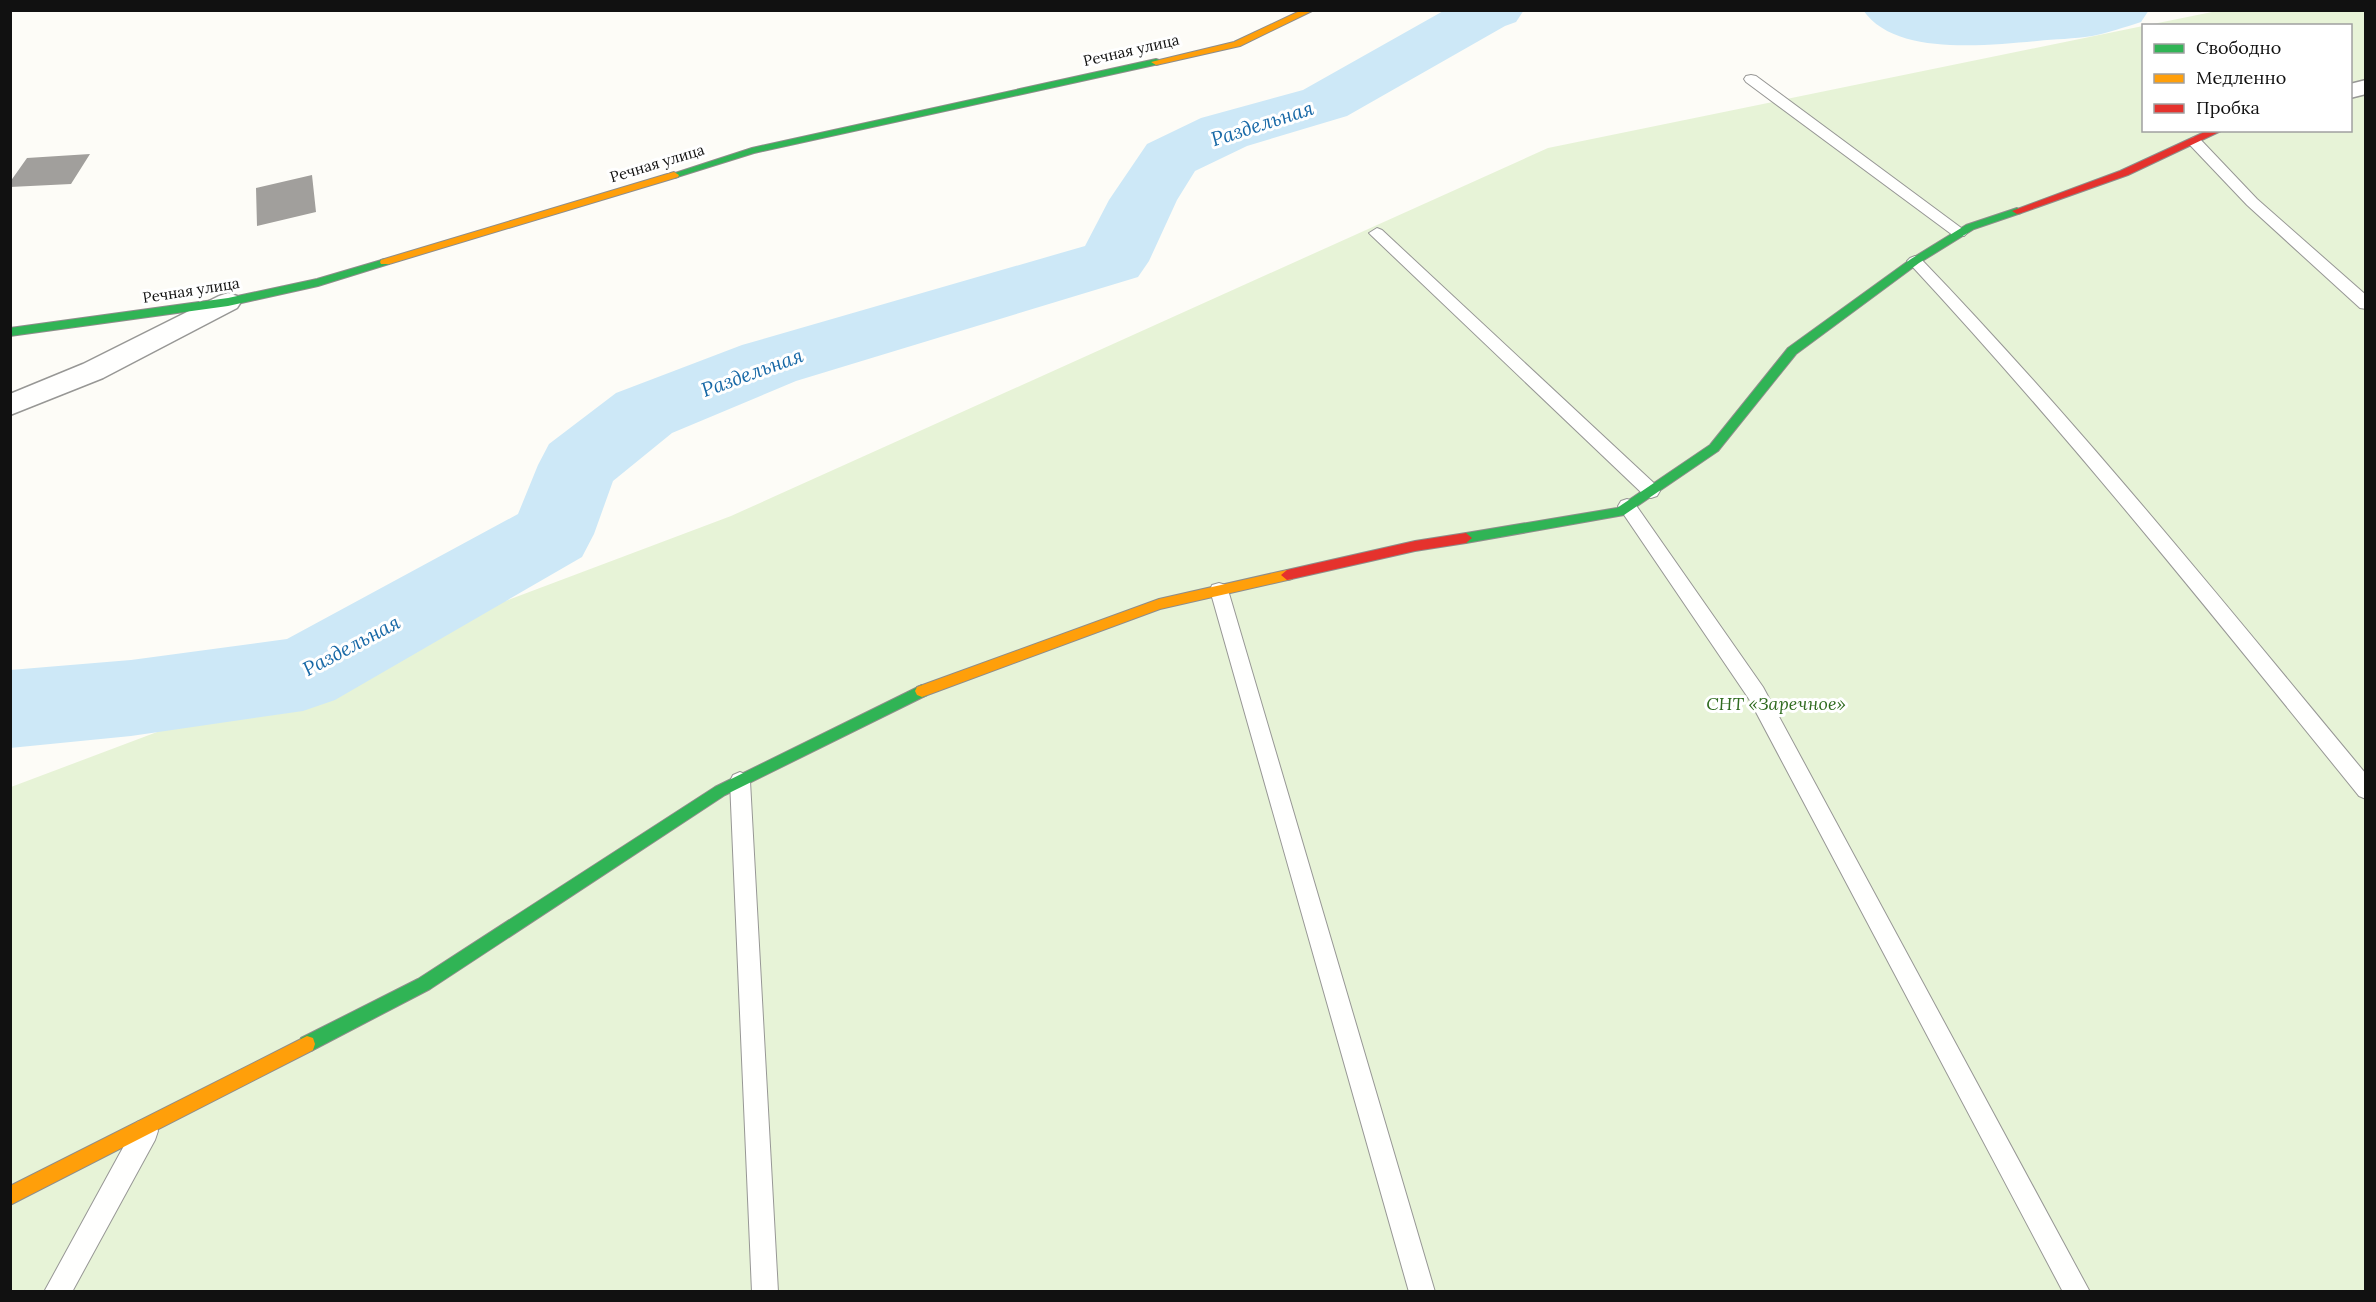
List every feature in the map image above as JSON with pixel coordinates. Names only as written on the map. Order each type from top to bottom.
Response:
[{"type":"street","name":"Речная улица","points":[[10,332],[228,302],[318,282],[752,151],[1237,44],[1310,10]]},
{"type":"street","points":[[10,1196],[424,984],[720,791],[929,688],[1159,604],[1415,546],[1620,512],[1714,448],[1792,351],[1915,261],[1970,226],[2124,173],[2214,132]]},
{"type":"street","points":[[10,405],[93,370],[228,302]]},
{"type":"lane","points":[[1752,79],[1959,233]]},
{"type":"lane","points":[[2194,141],[2252,202],[2366,304]]},
{"type":"lane","points":[[1377,233],[1651,491]]},
{"type":"lane","points":[[1915,261],[1965,313],[2086,448],[2366,790]]},
{"type":"lane","points":[[1627,506],[1756,693],[2077,1292]]},
{"type":"lane","points":[[1219,591],[1422,1292]]},
{"type":"lane","points":[[740,781],[765,1292]]},
{"type":"lane","points":[[57,1292],[149,1125]]},
{"type":"green space","name":"СНТ «Заречное»","points":[[2217,11],[2365,11],[2365,1291],[11,1292],[11,787],[731,516],[1548,148],[2142,26],[2142,132],[2352,132],[2352,24],[2153,24]]},
{"type":"building","points":[[90,154],[71,184],[10,187],[10,182],[27,158]]},
{"type":"building","points":[[312,175],[316,212],[257,226],[256,188]]},
{"type":"waterway","name":"Раздельная","points":[[10,709],[131,698],[303,674],[552,534],[578,465],[644,413],[769,363],[1113,261],[1143,200],[1170,158],[1224,132],[1325,103],[1484,13],[1495,10]]},
{"type":"waterway","name":"Раздельная","points":[[1892,10],[1918,23],[1977,28],[2091,18],[2120,10]]},
{"type":"traffic: fast","points":[[674,175],[752,151],[1156,62]]},
{"type":"traffic: fast","points":[[1466,538],[1620,512],[1714,448],[1792,351],[1915,261],[1970,227],[2017,211]]},
{"type":"traffic: fast","points":[[10,332],[228,302],[318,282],[385,262]]},
{"type":"traffic: fast","points":[[307,1044],[424,984],[720,791],[922,691]]},
{"type":"traffic: slow","points":[[1156,62],[1237,44],[1310,10]]},
{"type":"traffic: slow","points":[[385,262],[674,175]]},
{"type":"traffic: slow","points":[[922,691],[1159,604],[1287,575]]},
{"type":"traffic: slow","points":[[10,1196],[307,1044]]},
{"type":"traffic: jam","points":[[2017,211],[2124,173],[2214,132]]},
{"type":"traffic: jam","points":[[1287,575],[1415,546],[1466,538]]}]
